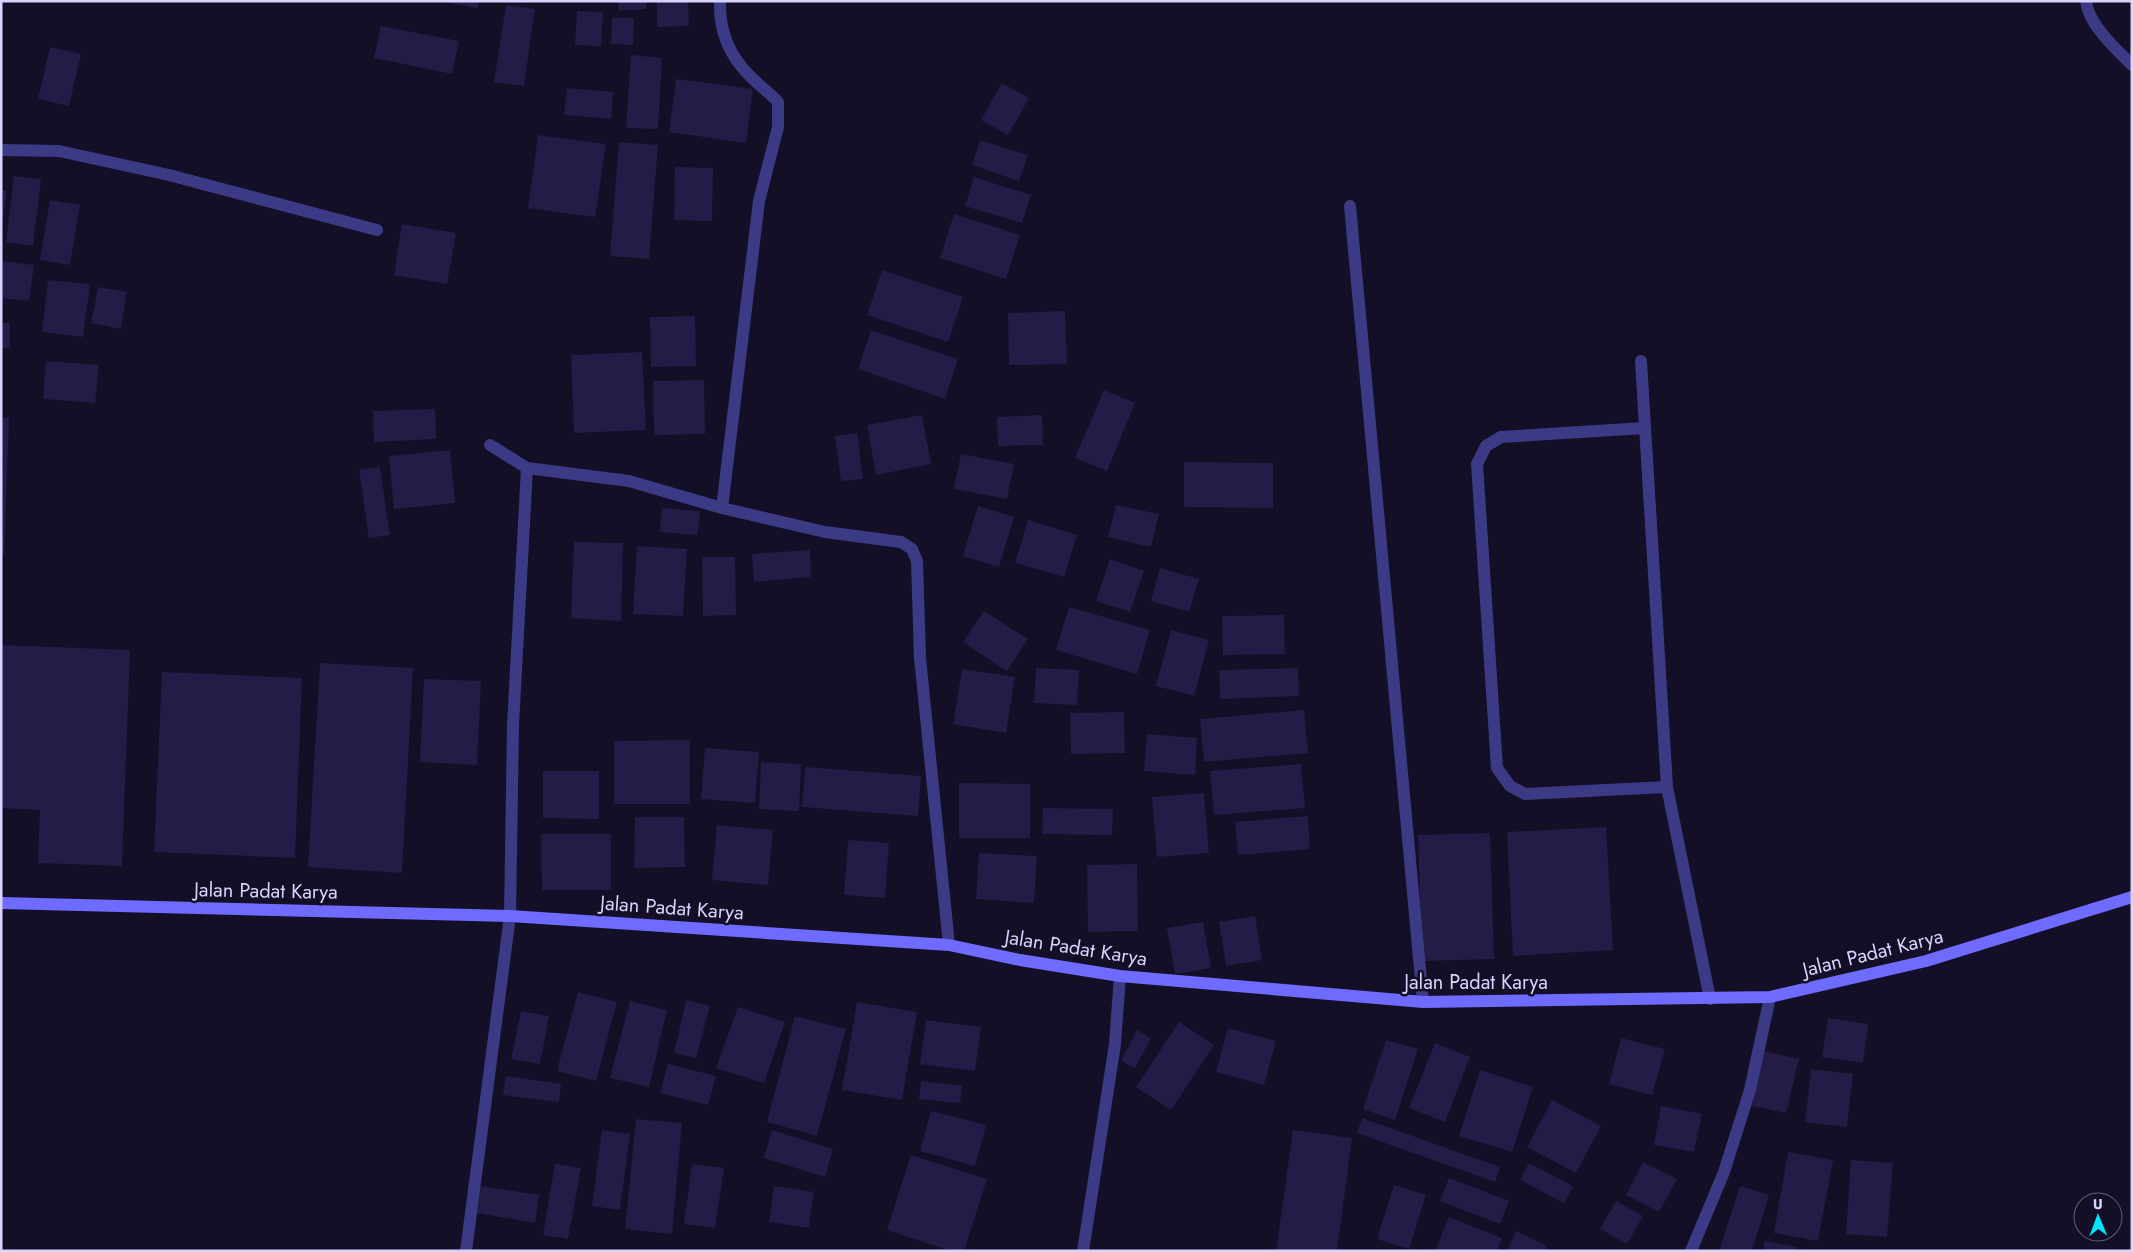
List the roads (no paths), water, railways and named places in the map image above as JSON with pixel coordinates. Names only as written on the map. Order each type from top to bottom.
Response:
[{"type":"street","points":[[720,1],[719,19],[730,53],[750,76],[778,102],[778,127],[759,201],[722,508]]},
{"type":"street","points":[[2086,1],[2087,10],[2107,40],[2132,65]]},
{"type":"street","points":[[1,150],[59,152],[169,175],[378,230]]},
{"type":"street","points":[[1350,206],[1423,1002]]},
{"type":"street","points":[[1641,361],[1667,787],[1710,999]]},
{"type":"street","points":[[1645,428],[1501,437],[1486,446],[1477,464],[1497,768],[1510,786],[1525,794],[1667,787]]},
{"type":"street","points":[[490,445],[527,468],[629,481],[722,508],[824,532],[901,542],[912,549],[917,561],[920,658],[949,945]]},
{"type":"street","points":[[466,1251],[510,916],[514,704],[527,468]]},
{"type":"street","name":"Jalan Padat Karya","points":[[1,903],[510,916],[949,945],[1020,960],[1120,976],[1423,1002],[1770,997],[1926,961],[2132,897]]},
{"type":"street","points":[[1083,1251],[1115,1044],[1120,976]]},
{"type":"street","points":[[1691,1251],[1724,1172],[1747,1099],[1770,997]]}]
